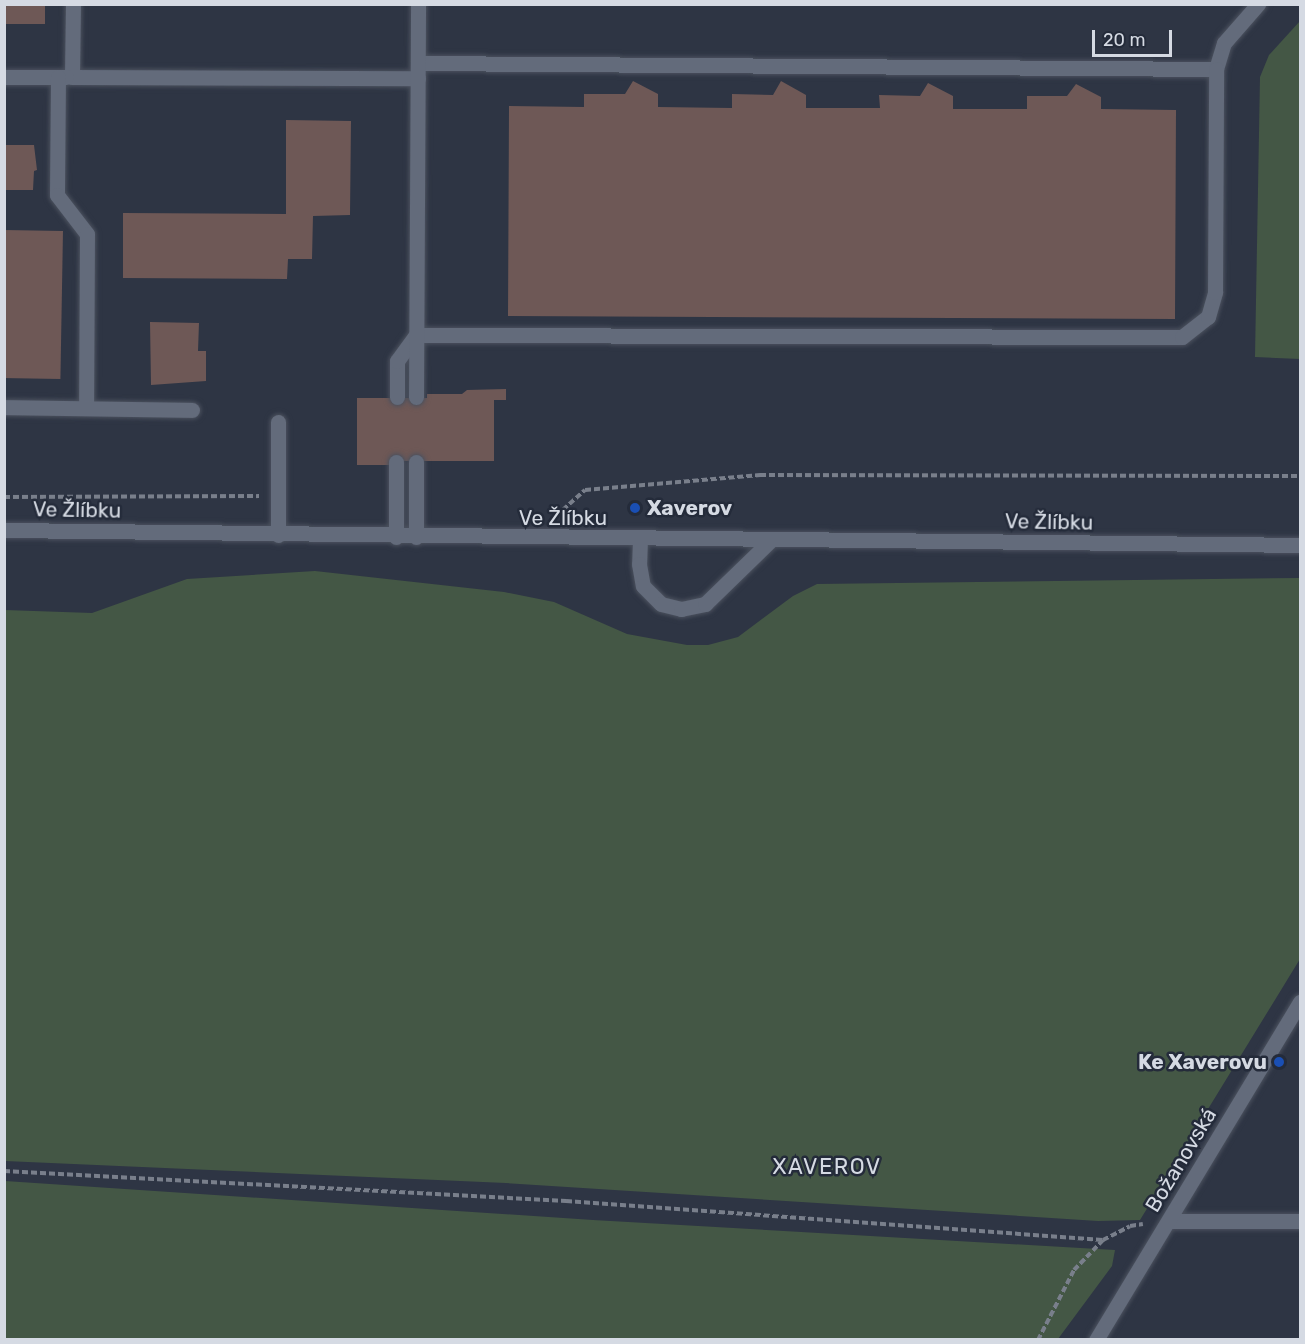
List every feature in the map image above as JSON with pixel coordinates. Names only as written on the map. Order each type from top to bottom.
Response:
[{"type":"street","points":[[73,4],[65,77],[57,195],[87,234],[86,408]]},
{"type":"street","points":[[416,397],[418,4]]},
{"type":"street","points":[[416,335],[1182,337],[1208,317],[1215,292],[1216,69],[1224,43],[1258,4]]},
{"type":"street","points":[[4,76],[65,77],[418,70],[1216,69]]},
{"type":"street","points":[[397,397],[397,361],[416,335]]},
{"type":"street","points":[[4,407],[192,410]]},
{"type":"street","points":[[278,422],[278,535]]},
{"type":"street","points":[[396,462],[396,537]]},
{"type":"street","points":[[416,462],[416,537]]},
{"type":"street","name":"Ve Žlíbku","points":[[4,530],[396,537],[1300,545]]},
{"type":"street","points":[[640,539],[639,564],[643,586],[661,604],[681,609],[705,604],[771,540]]},
{"type":"street","name":"Božanovská","points":[[1096,1340],[1300,1002]]},
{"type":"street","points":[[1169,1221],[1300,1221]]},
{"type":"path","points":[[531,538],[585,490],[760,475],[1300,476]]},
{"type":"path","points":[[4,497],[278,496]]},
{"type":"path","points":[[4,1171],[566,1201],[1103,1240]]},
{"type":"path","points":[[1038,1340],[1074,1270],[1103,1240],[1130,1226],[1169,1221]]},
{"type":"green space","points":[[1300,21],[1300,359],[1255,357],[1260,77],[1269,55]]},
{"type":"green space","points":[[315,571],[504,592],[554,602],[627,634],[687,645],[708,645],[738,637],[793,596],[817,584],[1300,578],[1300,959],[1140,1220],[1098,1221],[506,1183],[5,1161],[5,610],[92,613],[187,579]]},
{"type":"green space","points":[[5,1181],[593,1220],[1115,1250],[1112,1266],[1058,1339],[5,1339]]},
{"type":"building","points":[[4,4],[45,4],[45,24],[4,24]]},
{"type":"building","points":[[633,81],[658,94],[658,107],[732,108],[732,94],[773,95],[781,81],[806,95],[806,108],[880,108],[879,95],[920,96],[928,83],[953,96],[953,109],[1027,109],[1027,96],[1067,96],[1076,84],[1101,97],[1101,109],[1176,110],[1175,319],[508,316],[509,106],[584,107],[584,94],[625,94]]},
{"type":"building","points":[[286,120],[351,121],[350,215],[313,216],[312,259],[288,259],[287,279],[123,278],[123,213],[286,214]]},
{"type":"building","points":[[4,145],[34,145],[37,170],[34,171],[33,190],[4,190]]},
{"type":"building","points":[[4,230],[63,231],[60,379],[4,378]]},
{"type":"building","points":[[150,322],[199,323],[198,351],[206,351],[206,381],[151,385]]},
{"type":"building","points":[[506,389],[506,400],[494,400],[494,461],[390,461],[390,465],[357,465],[357,398],[427,398],[427,394],[462,394],[467,390]]},
{"type":"place","name":"Xaverov","points":[[635,508]]},
{"type":"place","name":"Ke Xaverovu","points":[[1279,1062]]},
{"type":"district","name":"XAVEROV","points":[[827,1167]]}]
